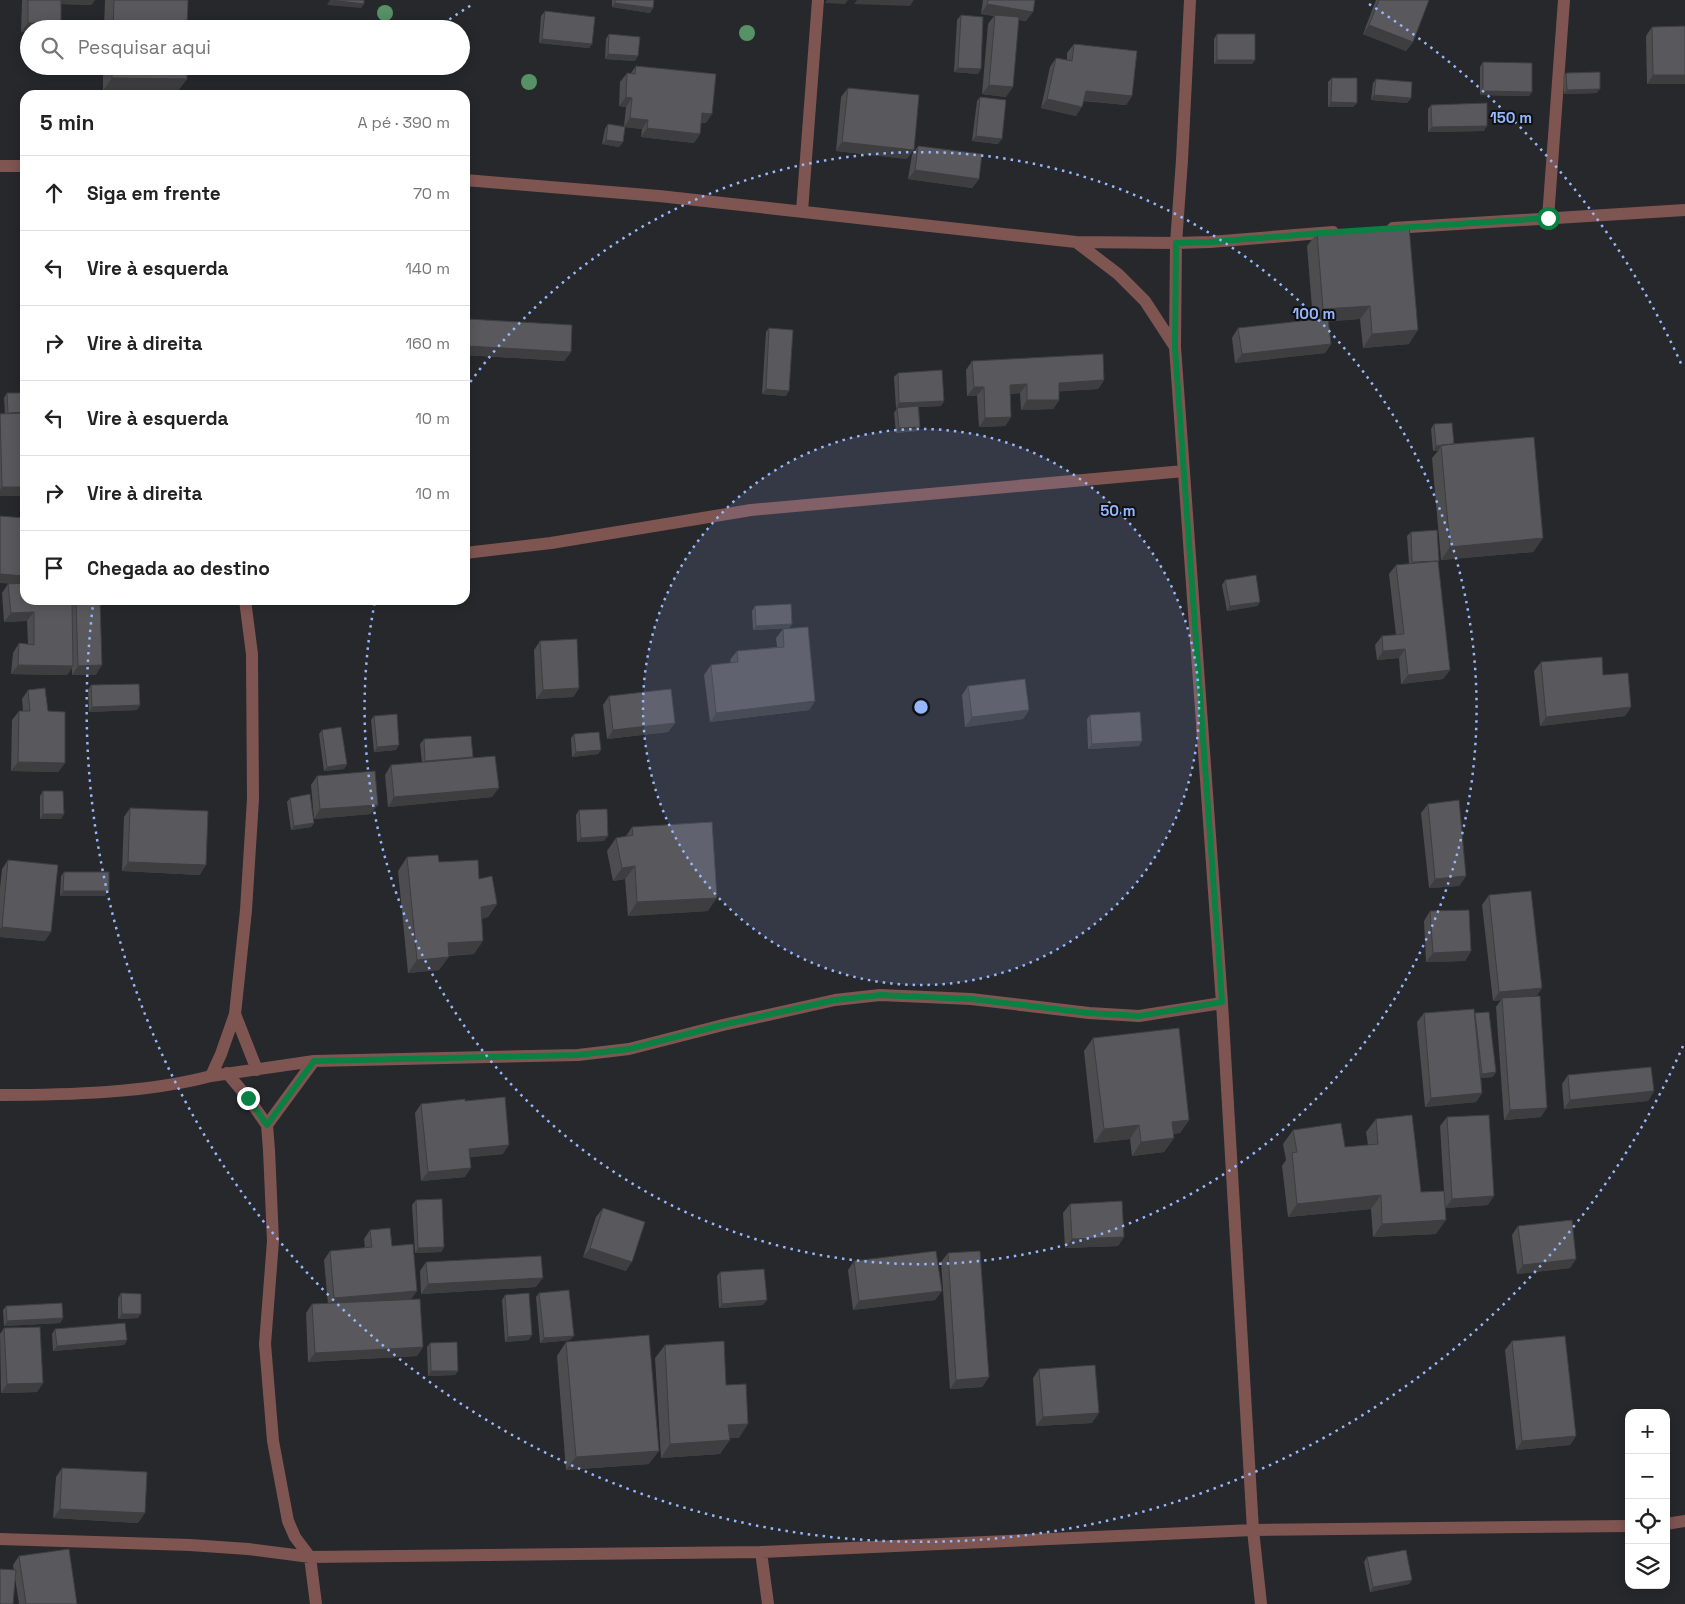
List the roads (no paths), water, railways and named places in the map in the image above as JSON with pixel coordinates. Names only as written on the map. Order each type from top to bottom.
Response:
[{"type":"street","points":[[802,211],[818,0]]},
{"type":"street","points":[[1190,0],[1176,243],[1175,348],[1222,1002],[1253,1530],[1261,1604]]},
{"type":"street","points":[[1548,218],[1564,0]]},
{"type":"street","points":[[0,166],[20,166]]},
{"type":"street","points":[[470,180],[659,196],[1076,242],[1210,242],[1341,232]]},
{"type":"street","points":[[1380,229],[1685,210]]},
{"type":"street","points":[[1076,242],[1118,274],[1146,301],[1175,348]]},
{"type":"street","points":[[470,552],[551,543],[751,510],[1184,471]]},
{"type":"street","points":[[211,1076],[235,1014],[246,910],[253,799],[252,654],[246,605]]},
{"type":"street","points":[[0,1095],[54,1094],[140,1088],[314,1061],[578,1055],[629,1049],[722,1025],[835,1000],[880,995],[971,999],[1089,1013],[1139,1016],[1222,1002]]},
{"type":"street","points":[[235,1014],[257,1070]]},
{"type":"street","points":[[267,1125],[314,1061]]},
{"type":"street","points":[[227,1074],[248,1098],[267,1125],[273,1241],[265,1344],[273,1441],[288,1521],[295,1537],[310,1557],[316,1604]]},
{"type":"street","points":[[1670,1523],[1685,1521]]},
{"type":"street","points":[[0,1539],[190,1545],[248,1549],[310,1557],[761,1552],[1253,1530],[1625,1526]]},
{"type":"street","points":[[761,1552],[768,1604]]}]
